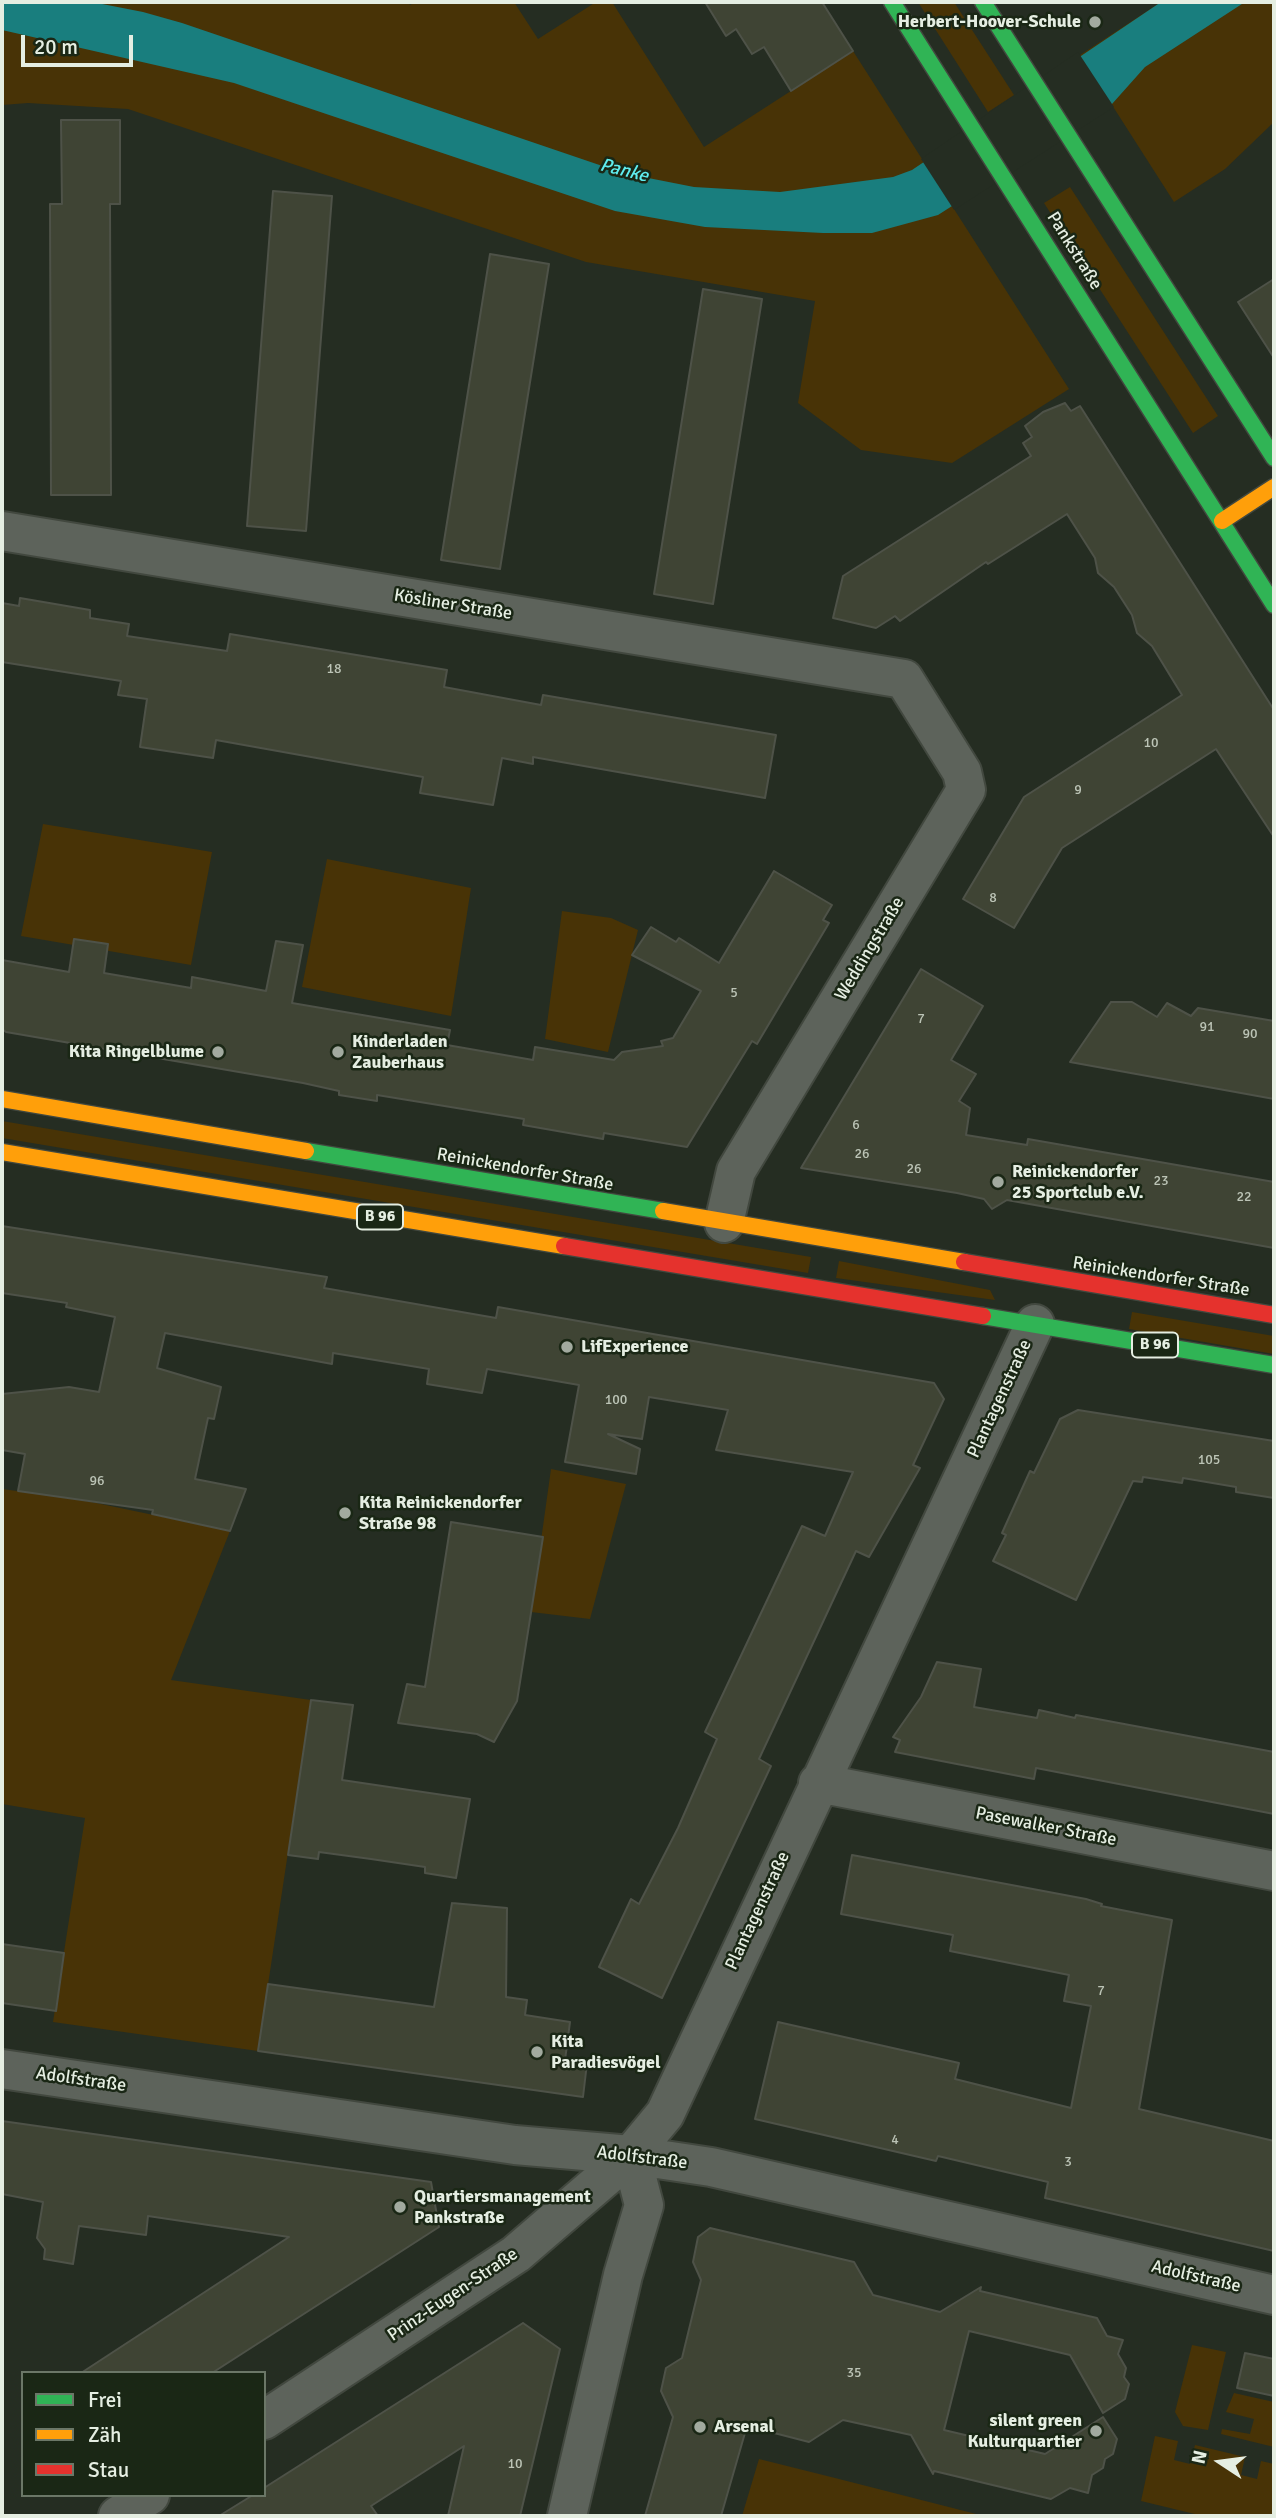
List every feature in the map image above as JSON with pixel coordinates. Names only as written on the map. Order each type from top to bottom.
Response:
[{"type":"main road","name":"Pankstraße","points":[[892,2],[1274,605]]},
{"type":"main road","points":[[983,2],[1274,458]]},
{"type":"main road","points":[[1222,521],[1274,487]]},
{"type":"main road","name":"Reinickendorfer Straße","points":[[2,1099],[724,1223],[1039,1300],[1274,1365]]},
{"type":"main road","name":"Reinickendorfer Straße","points":[[2,1152],[807,1289],[1274,1315]]},
{"type":"street","name":"Kösliner Straße","points":[[2,531],[904,679]]},
{"type":"street","name":"Weddingstraße","points":[[724,1223],[736,1171],[966,790],[962,772],[904,679]]},
{"type":"street","name":"Plantagenstraße","points":[[631,2155],[665,2114],[1039,1300]]},
{"type":"street","name":"Pasewalker Straße","points":[[818,1783],[1274,1871]]},
{"type":"street","name":"Adolfstraße","points":[[2,2068],[515,2145],[631,2155],[710,2167],[1274,2295]]},
{"type":"street","name":"Prinz-Eugen-Straße","points":[[266,2419],[516,2254],[631,2155]]},
{"type":"street","points":[[567,2516],[624,2275],[644,2205],[631,2155]]},
{"type":"street","points":[[118,2516],[147,2497]]},
{"type":"shaded area","points":[[2,2],[408,2],[410,5],[415,2],[514,2],[538,39],[596,2],[612,2],[704,147],[853,51],[1069,389],[952,463],[861,450],[798,403],[815,301],[586,262],[128,109],[28,103],[2,105]]},
{"type":"shaded area","points":[[918,2],[954,2],[1014,95],[988,112]]},
{"type":"shaded area","points":[[1161,2],[1274,2],[1274,122],[1225,169],[1174,202],[1080,55]]},
{"type":"shaded area","points":[[1070,187],[1218,416],[1193,433],[1044,203]]},
{"type":"shaded area","points":[[43,824],[212,852],[191,965],[21,936]]},
{"type":"shaded area","points":[[327,859],[471,888],[451,1016],[302,987]]},
{"type":"shaded area","points":[[562,911],[611,918],[638,930],[608,1052],[545,1039]]},
{"type":"shaded area","points":[[2,1121],[811,1257],[808,1273],[2,1138]]},
{"type":"shaded area","points":[[839,1261],[990,1290],[995,1300],[836,1278]]},
{"type":"shaded area","points":[[1132,1312],[1274,1336],[1274,1354],[1129,1329]]},
{"type":"shaded area","points":[[551,1469],[626,1484],[590,1619],[531,1612]]},
{"type":"shaded area","points":[[2,1489],[77,1499],[230,1531],[171,1680],[311,1700],[258,2051],[53,2022],[85,1818],[2,1804]]},
{"type":"shaded area","points":[[1192,2345],[1226,2352],[1208,2430],[1183,2426],[1175,2412]]},
{"type":"shaded area","points":[[1234,2393],[1274,2402],[1274,2447],[1221,2434],[1222,2429],[1250,2434],[1254,2419],[1226,2412]]},
{"type":"shaded area","points":[[1155,2436],[1178,2441],[1174,2460],[1190,2464],[1195,2445],[1245,2457],[1241,2475],[1257,2479],[1261,2461],[1274,2464],[1274,2516],[1203,2516],[1141,2501]]},
{"type":"shaded area","points":[[759,2459],[839,2479],[984,2516],[742,2516]]},
{"type":"water","points":[[2,2],[92,2],[143,12],[623,173],[694,187],[780,192],[893,177],[912,170],[1161,2],[1245,2],[1145,67],[1112,104],[938,215],[872,233],[823,233],[705,227],[615,211],[234,83],[2,30]]},
{"type":"pier","points":[[1078,52],[1114,107],[954,210],[921,159]]},
{"type":"building","points":[[705,2],[822,2],[853,51],[791,91],[764,47],[752,54],[736,29],[726,36]]},
{"type":"building","points":[[61,120],[120,120],[120,204],[110,204],[111,495],[51,495],[50,204],[62,204]]},
{"type":"building","points":[[273,191],[332,196],[306,531],[247,526]]},
{"type":"building","points":[[490,254],[549,264],[500,569],[441,560]]},
{"type":"building","points":[[1274,279],[1274,358],[1238,302]]},
{"type":"building","points":[[703,289],[762,299],[713,604],[654,594]]},
{"type":"building","points":[[1065,403],[1071,411],[1080,406],[1274,710],[1274,837],[1216,749],[1062,848],[1014,928],[963,899],[1024,797],[1182,695],[1152,646],[1137,633],[1132,615],[1114,587],[1098,573],[1095,558],[1067,514],[988,564],[986,562],[900,621],[895,616],[876,628],[833,618],[843,576],[1031,456],[1023,443],[1032,437],[1025,426],[1043,412]]},
{"type":"building","points":[[20,598],[90,610],[90,618],[129,624],[127,636],[227,651],[230,634],[447,670],[444,687],[541,705],[543,695],[776,735],[765,798],[533,757],[533,764],[502,758],[493,805],[420,793],[423,777],[216,740],[213,758],[140,747],[147,699],[118,695],[121,681],[2,662],[2,603],[19,606]]},
{"type":"building","points":[[774,871],[832,905],[823,920],[829,923],[757,1044],[752,1041],[687,1147],[604,1133],[603,1139],[523,1125],[524,1119],[377,1095],[377,1101],[339,1095],[339,1091],[303,1083],[6,1032],[2,1029],[2,960],[69,972],[74,939],[108,944],[104,973],[191,988],[192,977],[266,991],[276,941],[303,945],[292,1003],[450,1030],[447,1045],[533,1060],[535,1047],[614,1060],[622,1052],[663,1046],[661,1041],[673,1038],[701,991],[632,955],[651,927],[676,942],[679,938],[719,963]]},
{"type":"building","points":[[921,969],[983,1006],[951,1060],[976,1074],[959,1101],[970,1108],[966,1135],[1027,1145],[1028,1139],[1274,1182],[1274,1248],[1007,1200],[992,1209],[984,1199],[957,1193],[801,1168]]},
{"type":"building","points":[[1111,1002],[1132,1002],[1157,1017],[1167,1003],[1191,1016],[1198,1008],[1274,1021],[1274,1099],[1070,1062]]},
{"type":"building","points":[[2,1226],[327,1277],[324,1288],[496,1318],[498,1307],[934,1383],[944,1399],[913,1465],[920,1468],[869,1557],[856,1551],[759,1759],[771,1766],[662,1998],[599,1967],[631,1899],[639,1904],[678,1828],[717,1739],[705,1732],[802,1526],[825,1536],[853,1472],[716,1450],[728,1410],[649,1397],[642,1439],[608,1434],[640,1449],[636,1474],[565,1462],[579,1385],[487,1369],[482,1393],[427,1384],[429,1369],[333,1353],[332,1364],[165,1333],[157,1368],[221,1387],[214,1419],[208,1418],[195,1479],[246,1489],[230,1531],[152,1514],[153,1510],[18,1491],[25,1454],[2,1450],[2,1394],[69,1387],[99,1392],[115,1317],[66,1307],[67,1303],[2,1293]]},
{"type":"building","points":[[1078,1410],[1274,1441],[1274,1498],[1236,1492],[1236,1487],[1183,1478],[1182,1483],[1143,1477],[1142,1482],[1133,1481],[1076,1600],[993,1561],[1006,1535],[1002,1533],[1030,1471],[1034,1473],[1060,1419]]},
{"type":"building","points":[[451,1522],[543,1537],[517,1701],[494,1742],[477,1734],[398,1723],[407,1684],[425,1687]]},
{"type":"building","points":[[937,1662],[981,1669],[974,1707],[1037,1718],[1039,1710],[1075,1718],[1076,1715],[1274,1752],[1274,1814],[1036,1768],[1034,1779],[895,1752],[900,1740],[893,1737],[921,1697]]},
{"type":"building","points":[[311,1700],[353,1705],[342,1780],[470,1799],[456,1878],[425,1873],[425,1867],[371,1859],[319,1852],[318,1859],[288,1855]]},
{"type":"building","points":[[852,1855],[1086,1899],[1102,1904],[1101,1906],[1172,1920],[1139,2109],[1274,2141],[1274,2251],[1045,2198],[1048,2182],[938,2156],[936,2161],[755,2119],[778,2022],[959,2063],[955,2079],[1071,2108],[1091,2006],[1064,2001],[1069,1975],[950,1951],[953,1935],[841,1914]]},
{"type":"building","points":[[452,1903],[507,1908],[506,1997],[527,2000],[525,2015],[570,2022],[565,2060],[587,2063],[583,2097],[258,2051],[268,1984],[434,2007]]},
{"type":"building","points":[[2,1944],[64,1953],[56,2011],[2,2003]]},
{"type":"building","points":[[2,2121],[431,2182],[439,2227],[215,2371],[84,2371],[289,2237],[148,2216],[146,2235],[79,2226],[73,2264],[44,2259],[45,2249],[37,2238],[43,2202],[2,2194]]},
{"type":"building","points":[[710,2228],[854,2262],[873,2295],[940,2312],[981,2287],[980,2291],[1097,2318],[1107,2336],[1123,2340],[1118,2354],[1126,2368],[1124,2377],[1129,2384],[1125,2399],[1103,2413],[1070,2355],[969,2331],[944,2430],[1045,2454],[1103,2417],[1117,2439],[1113,2454],[1105,2459],[1103,2468],[1092,2475],[1088,2493],[1070,2488],[1051,2499],[934,2471],[933,2474],[911,2435],[843,2420],[809,2442],[747,2426],[721,2516],[645,2516],[673,2417],[661,2391],[666,2368],[682,2358],[701,2280],[693,2262],[698,2237]]},
{"type":"building","points":[[523,2323],[560,2349],[520,2516],[448,2516],[464,2446],[371,2506],[378,2516],[219,2516],[250,2497],[266,2497],[266,2487]]},
{"type":"building","points":[[1245,2353],[1274,2359],[1274,2396],[1237,2388]]},
{"type":"traffic: fast","points":[[892,2],[1274,605]]},
{"type":"traffic: fast","points":[[983,2],[1274,458]]},
{"type":"traffic: fast","points":[[306,1151],[663,1211]]},
{"type":"traffic: fast","points":[[983,1316],[1274,1365]]},
{"type":"traffic: slow","points":[[1222,521],[1274,487]]},
{"type":"traffic: slow","points":[[2,1099],[306,1151]]},
{"type":"traffic: slow","points":[[2,1152],[564,1246]]},
{"type":"traffic: slow","points":[[663,1211],[964,1262]]},
{"type":"traffic: jam","points":[[564,1246],[983,1316]]},
{"type":"traffic: jam","points":[[964,1262],[1274,1315]]},
{"type":"place","name":"Herbert-Hoover-Schule","points":[[1095,22]]},
{"type":"place","name":"Kita Ringelblume","points":[[218,1052]]},
{"type":"place","name":"Kinderladen Zauberhaus","points":[[338,1052]]},
{"type":"place","name":"Reinickendorfer 25 Sportclub e.V.","points":[[998,1182]]},
{"type":"place","name":"LifExperience","points":[[567,1347]]},
{"type":"place","name":"Kita Reinickendorfer Straße 98","points":[[345,1513]]},
{"type":"place","name":"Kita Paradiesvögel","points":[[537,2052]]},
{"type":"place","name":"Quartiersmanagement Pankstraße","points":[[400,2207]]},
{"type":"place","name":"Arsenal","points":[[700,2427]]},
{"type":"place","name":"silent green Kulturquartier","points":[[1096,2431]]},
{"type":"water label","name":"Panke","points":[[624,171]]}]
